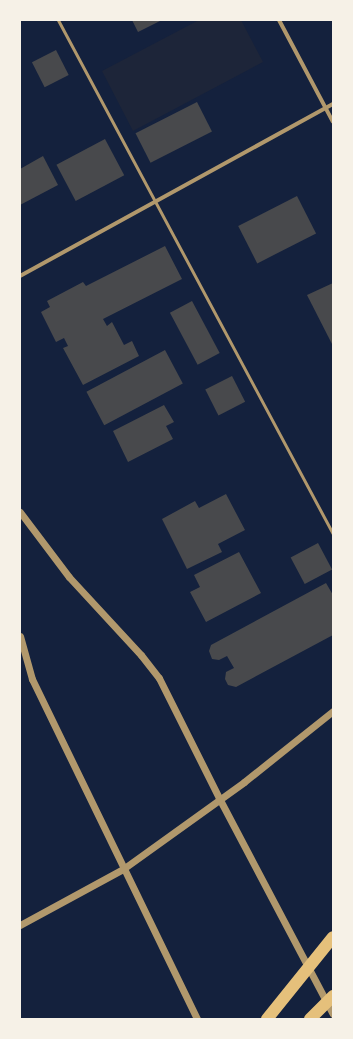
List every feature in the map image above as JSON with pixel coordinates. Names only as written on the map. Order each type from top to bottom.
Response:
[{"type":"highway","points":[[268,1019],[333,937]]},
{"type":"highway","points":[[310,1019],[333,996]]},
{"type":"street","points":[[279,20],[333,122]]},
{"type":"street","points":[[20,276],[333,104]]},
{"type":"street","points":[[20,512],[69,577],[142,655],[160,678],[219,798],[333,1014]]},
{"type":"street","points":[[20,636],[32,679],[197,1019]]},
{"type":"street","points":[[20,925],[123,869],[293,745],[333,711]]},
{"type":"lane","points":[[58,20],[157,202],[333,534]]},
{"type":"shaded area","points":[[199,20],[241,20],[263,62],[133,131],[102,71]]},
{"type":"building","points":[[132,20],[162,20],[138,32]]},
{"type":"building","points":[[56,50],[69,75],[45,87],[32,62]]},
{"type":"building","points":[[197,102],[212,131],[151,163],[136,133]]},
{"type":"building","points":[[105,139],[124,175],[76,201],[56,165]]},
{"type":"building","points":[[43,156],[58,185],[20,205],[20,169]]},
{"type":"building","points":[[297,196],[316,233],[257,263],[238,226]]},
{"type":"building","points":[[165,246],[182,279],[103,319],[107,326],[112,322],[124,345],[132,341],[139,356],[83,385],[63,348],[68,346],[64,338],[56,342],[41,312],[50,307],[47,301],[83,282],[86,286]]},
{"type":"building","points":[[333,283],[333,346],[307,295]]},
{"type":"building","points":[[192,301],[220,353],[198,365],[170,313]]},
{"type":"building","points":[[165,350],[183,384],[104,425],[86,392]]},
{"type":"building","points":[[232,376],[245,402],[218,415],[205,390]]},
{"type":"building","points":[[164,405],[174,422],[166,426],[173,439],[128,462],[113,431]]},
{"type":"building","points":[[226,494],[245,530],[218,544],[222,552],[187,569],[162,519],[195,501],[199,508]]},
{"type":"building","points":[[318,543],[332,569],[305,584],[291,558]]},
{"type":"building","points":[[239,552],[261,593],[206,622],[190,592],[200,587],[194,575]]},
{"type":"building","points":[[326,583],[333,595],[333,635],[236,687],[228,685],[225,679],[226,672],[234,668],[227,656],[219,660],[212,659],[209,651],[211,645]]}]
